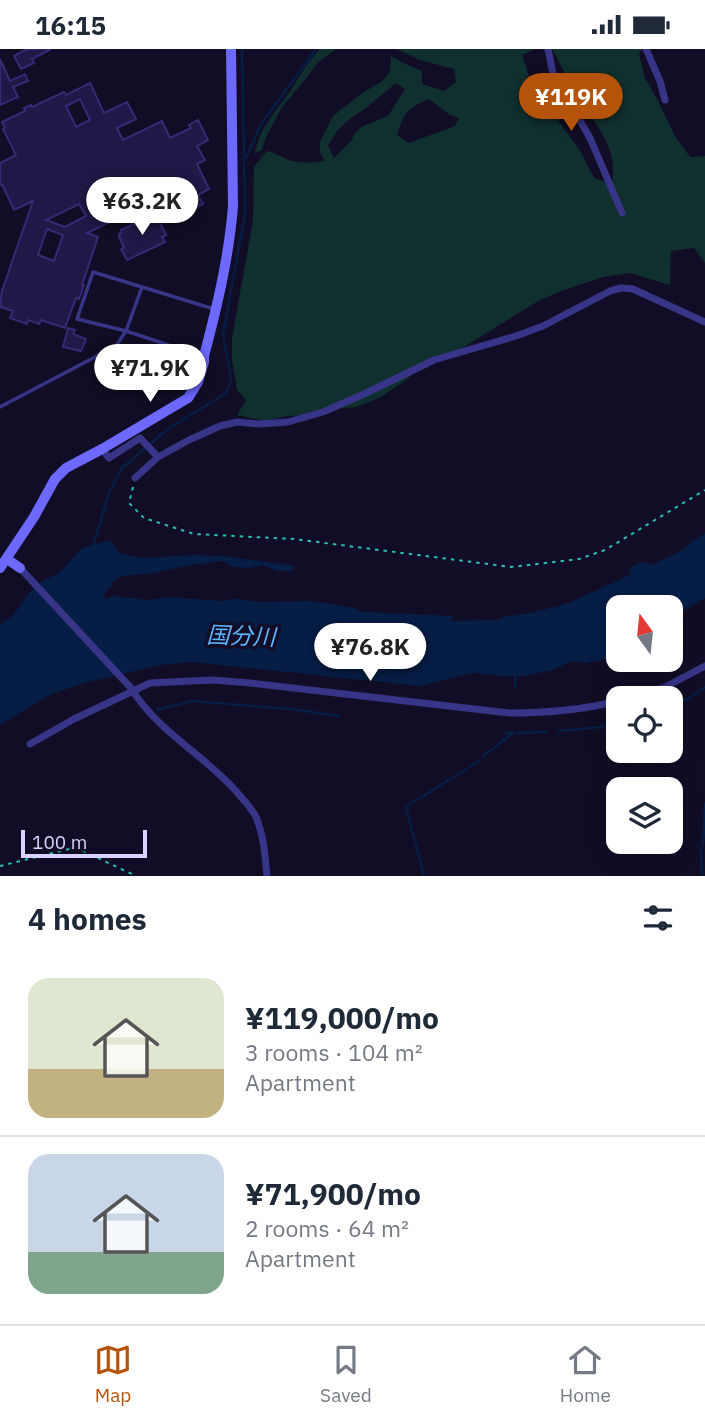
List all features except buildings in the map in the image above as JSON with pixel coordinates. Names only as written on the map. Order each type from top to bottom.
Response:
[{"type":"street","points":[[0,568],[55,479],[66,468],[188,398],[198,382],[216,310],[231,229],[233,206],[230,49]]},
{"type":"street","points":[[548,49],[553,74],[590,138],[622,213]]},
{"type":"street","points":[[646,49],[665,100]]},
{"type":"street","points":[[135,478],[155,455],[220,426],[237,422],[288,422],[323,412],[434,360],[543,326],[621,288],[633,289],[705,322]]},
{"type":"street","points":[[103,449],[109,458],[140,438],[155,455]]},
{"type":"street","points":[[7,559],[20,568],[162,726],[217,771],[249,807],[264,841],[267,876]]},
{"type":"street","points":[[667,686],[705,666]]},
{"type":"street","points":[[690,675],[705,673]]},
{"type":"street","points":[[30,744],[74,719],[150,683],[212,680],[250,683],[509,713],[547,713],[606,704]]},
{"type":"lane","points":[[204,356],[126,331],[77,319],[93,272],[216,310]]},
{"type":"lane","points":[[0,407],[116,347],[126,331],[142,287]]},
{"type":"path","points":[[135,478],[129,503],[144,518],[194,534],[294,539],[511,567],[579,559],[605,550],[705,490]]},
{"type":"path","points":[[0,866],[73,848],[136,876]]},
{"type":"green space","points":[[320,49],[336,49],[317,63],[282,107],[262,150],[255,153],[260,135],[269,120]]},
{"type":"green space","points":[[397,49],[535,49],[522,55],[531,82],[580,151],[594,178],[612,184],[612,158],[608,147],[552,49],[642,49],[639,54],[645,78],[675,136],[690,157],[705,156],[705,263],[694,248],[671,251],[670,285],[630,273],[603,277],[564,290],[540,300],[459,350],[417,369],[405,381],[379,398],[356,407],[265,421],[237,415],[246,400],[237,390],[232,360],[232,338],[253,221],[254,167],[267,151],[294,161],[325,161],[320,153],[320,142],[333,116],[381,82],[390,72],[391,56],[422,71],[422,84],[444,91],[456,82],[454,69],[420,60]],"holes":[[[396,83],[405,89],[388,116],[363,126],[334,158],[328,145],[338,130]],[[429,99],[450,115],[459,118],[455,126],[409,143],[397,135],[402,121],[407,112]]]},
{"type":"water","name":"国分川","points":[[705,533],[705,598],[683,611],[683,595],[606,595],[606,659],[586,663],[573,661],[552,670],[525,676],[471,673],[421,686],[192,662],[160,665],[84,683],[52,694],[0,725],[0,625],[14,614],[29,593],[41,582],[60,572],[82,548],[110,540],[119,553],[144,558],[223,556],[295,566],[292,571],[277,571],[263,565],[235,567],[223,561],[123,576],[113,581],[104,596],[106,599],[112,596],[148,600],[168,597],[223,601],[234,598],[259,602],[311,601],[352,607],[363,612],[454,616],[450,621],[498,620],[566,604],[630,575],[631,567],[643,562],[651,565],[683,550]]},
{"type":"waterway","points":[[93,546],[109,493],[122,468],[169,428],[223,395],[230,384],[223,335],[245,214],[242,49]]},
{"type":"waterway","points":[[246,158],[261,124],[316,49]]},
{"type":"waterway","points":[[515,673],[515,688]]},
{"type":"waterway","points":[[683,700],[705,687]]},
{"type":"waterway","points":[[158,709],[192,701],[340,716]]},
{"type":"waterway","points":[[558,731],[606,726]]},
{"type":"waterway","points":[[517,733],[546,732]]},
{"type":"waterway","points":[[505,733],[513,733]]},
{"type":"waterway","points":[[483,756],[513,733]]},
{"type":"waterway","points":[[424,876],[406,807],[479,761]]},
{"type":"waterway","points":[[703,845],[705,804]]},
{"type":"waterway","points":[[701,849],[702,876]]}]
